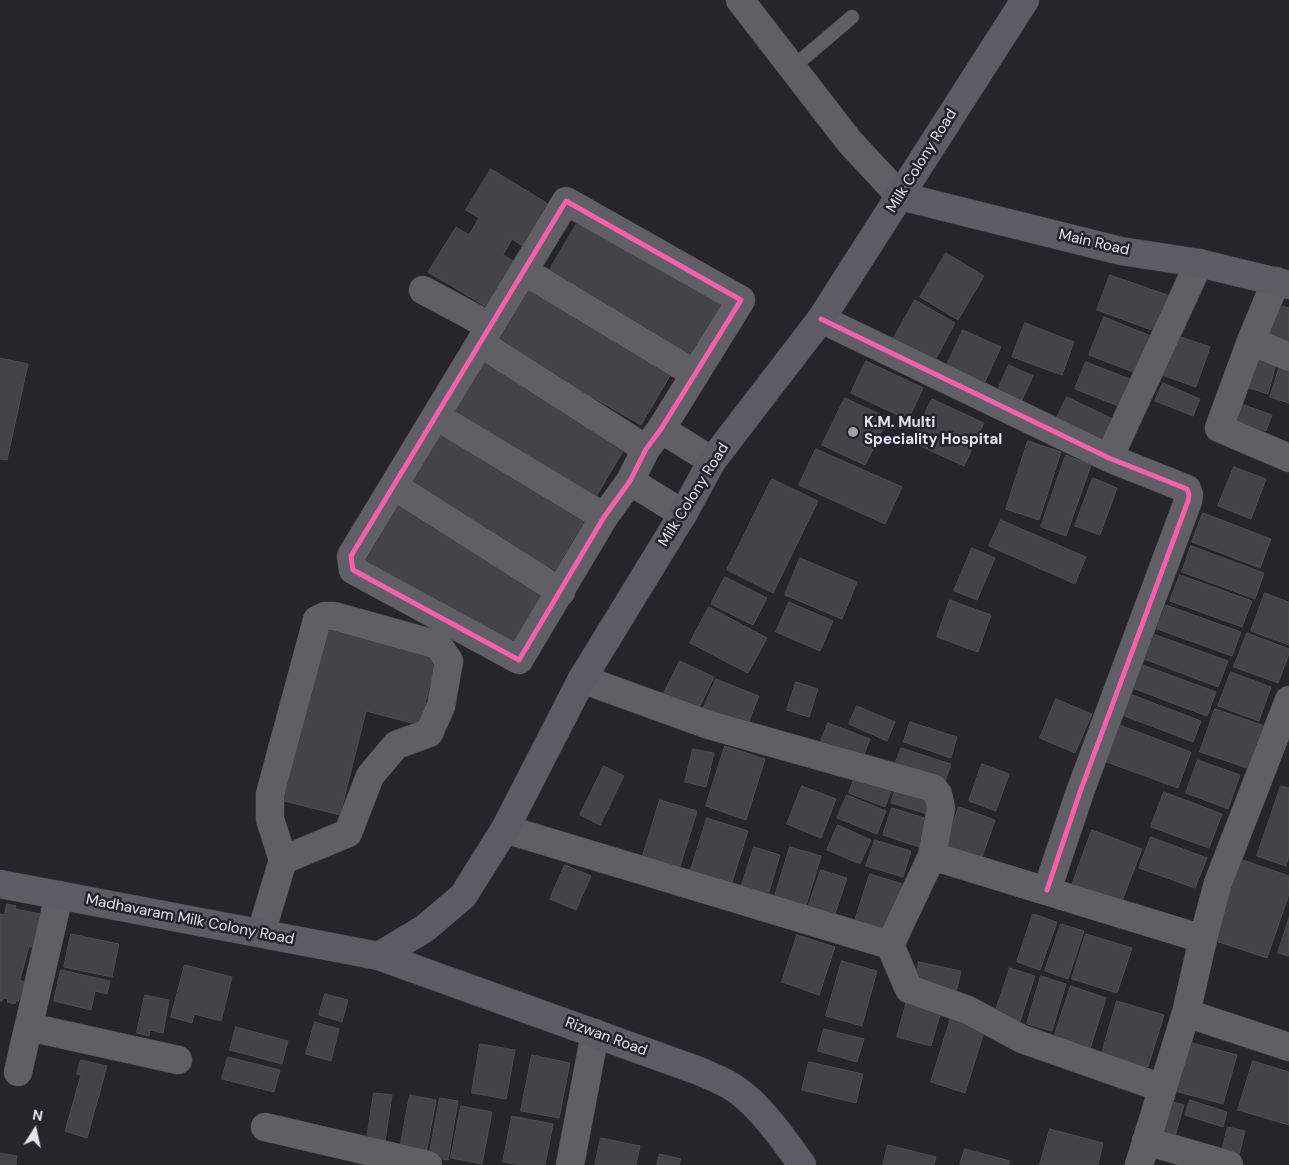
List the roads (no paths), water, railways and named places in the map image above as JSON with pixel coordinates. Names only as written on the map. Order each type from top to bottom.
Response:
[{"type":"main road","name":"Milk Colony Road","points":[[379,956],[424,929],[463,896],[505,828],[582,679],[712,461],[821,319],[1025,0]]},
{"type":"main road","name":"Main Road","points":[[900,196],[1120,251],[1199,263],[1282,283]]},
{"type":"main road","name":"Madhavaram Milk Colony Road","points":[[0,884],[379,956]]},
{"type":"main road","name":"Rizwan Road","points":[[379,956],[699,1071],[735,1088],[759,1110],[802,1165]]},
{"type":"street","points":[[740,0],[849,141],[900,196]]},
{"type":"street","points":[[566,201],[741,300],[653,439],[630,481],[604,516],[561,592],[519,660],[353,570],[351,556],[485,334],[566,201]]},
{"type":"street","points":[[1108,458],[1199,263]]},
{"type":"street","points":[[524,271],[695,374]]},
{"type":"street","points":[[1282,283],[1251,341],[1219,428],[1289,458]]},
{"type":"street","points":[[423,290],[485,334],[653,439],[712,461]]},
{"type":"street","points":[[821,319],[1108,458],[1187,489],[1189,496],[1080,792],[1047,890]]},
{"type":"street","points":[[1251,341],[1289,357]]},
{"type":"street","points":[[436,416],[604,516]]},
{"type":"street","points":[[630,481],[682,514]]},
{"type":"street","points":[[394,486],[561,592]]},
{"type":"street","points":[[261,933],[283,860],[270,819],[270,794],[317,620],[325,616],[334,616],[438,644],[449,661],[441,706],[429,733],[396,745],[370,776],[348,833],[283,860]]},
{"type":"street","points":[[582,679],[709,725],[933,788],[938,794],[941,808],[932,856],[890,945],[909,989],[968,1010],[1022,1039],[1162,1088]]},
{"type":"street","points":[[1229,1165],[1142,1153],[1186,1013],[1202,939],[1224,867],[1289,700]]},
{"type":"street","points":[[505,828],[890,945]]},
{"type":"street","points":[[932,856],[1202,939]]},
{"type":"street","points":[[18,1072],[59,895]]},
{"type":"street","points":[[1186,1013],[1289,1047]]},
{"type":"street","points":[[29,1027],[178,1060]]},
{"type":"street","points":[[570,1165],[595,1033]]},
{"type":"street","points":[[265,1128],[428,1165]]},
{"type":"lane","points":[[793,67],[852,17]]},
{"type":"place","name":"K.M. Multi Speciality Hospital","points":[[853,432]]}]
